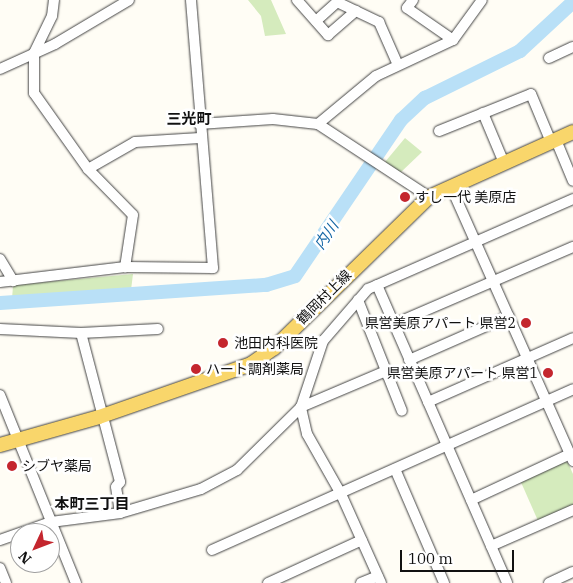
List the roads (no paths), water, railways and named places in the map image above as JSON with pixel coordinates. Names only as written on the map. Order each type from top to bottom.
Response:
[{"type":"main road","name":"鶴岡村上線","points":[[0,445],[99,417],[244,366],[265,354],[429,197],[573,132]]},
{"type":"street","points":[[54,0],[52,16],[34,53],[32,83],[41,107],[88,169],[133,215],[125,267]]},
{"type":"street","points":[[0,69],[34,53],[128,0]]},
{"type":"street","points":[[0,282],[13,282],[125,267],[213,268],[200,138],[190,0]]},
{"type":"street","points":[[296,0],[328,35],[356,11]]},
{"type":"street","points":[[413,0],[407,8],[453,40]]},
{"type":"street","points":[[318,124],[376,76],[453,40],[482,0]]},
{"type":"street","points":[[316,22],[338,1],[380,22],[398,65]]},
{"type":"street","points":[[549,58],[573,47]]},
{"type":"street","points":[[439,131],[530,94],[573,181]]},
{"type":"street","points":[[483,113],[504,163]]},
{"type":"street","points":[[199,124],[273,119],[318,124],[363,150],[429,197]]},
{"type":"street","points":[[88,169],[135,142],[200,138]]},
{"type":"street","points":[[451,187],[572,458],[471,500]]},
{"type":"street","points":[[361,583],[380,580],[341,494],[306,434],[301,407],[323,341],[358,300],[377,285],[573,198]]},
{"type":"street","points":[[394,324],[573,247]]},
{"type":"street","points":[[0,260],[13,282]]},
{"type":"street","points":[[377,285],[507,583]]},
{"type":"street","points":[[358,300],[402,411]]},
{"type":"street","points":[[409,360],[509,316]]},
{"type":"street","points":[[0,330],[81,333],[158,329]]},
{"type":"street","points":[[81,333],[99,417],[120,482],[116,487],[120,513]]},
{"type":"street","points":[[428,402],[573,338]]},
{"type":"street","points":[[0,540],[52,522],[120,513],[201,489],[237,470],[301,407],[386,371]]},
{"type":"street","points":[[212,550],[573,389]]},
{"type":"street","points":[[0,395],[76,583]]},
{"type":"street","points":[[395,469],[444,583]]},
{"type":"street","points":[[491,546],[573,510]]},
{"type":"street","points":[[268,583],[362,540]]},
{"type":"street","points":[[0,568],[6,583]]},
{"type":"street","points":[[549,583],[573,572]]},
{"type":"waterway","name":"内川","points":[[0,303],[266,285],[295,276],[401,120],[425,98],[520,51],[573,2]]},
{"type":"place","name":"すし一代 美原店","points":[[405,197]]},
{"type":"place","name":"県営美原アパート 県営2","points":[[526,323]]},
{"type":"place","name":"池田内科医院","points":[[223,343]]},
{"type":"place","name":"ハート調剤薬局","points":[[196,369]]},
{"type":"place","name":"県営美原アパート 県営1","points":[[548,373]]},
{"type":"place","name":"シブヤ薬局","points":[[12,466]]},
{"type":"district","name":"三光町","points":[[189,119]]},
{"type":"district","name":"本町三丁目","points":[[92,504]]}]
